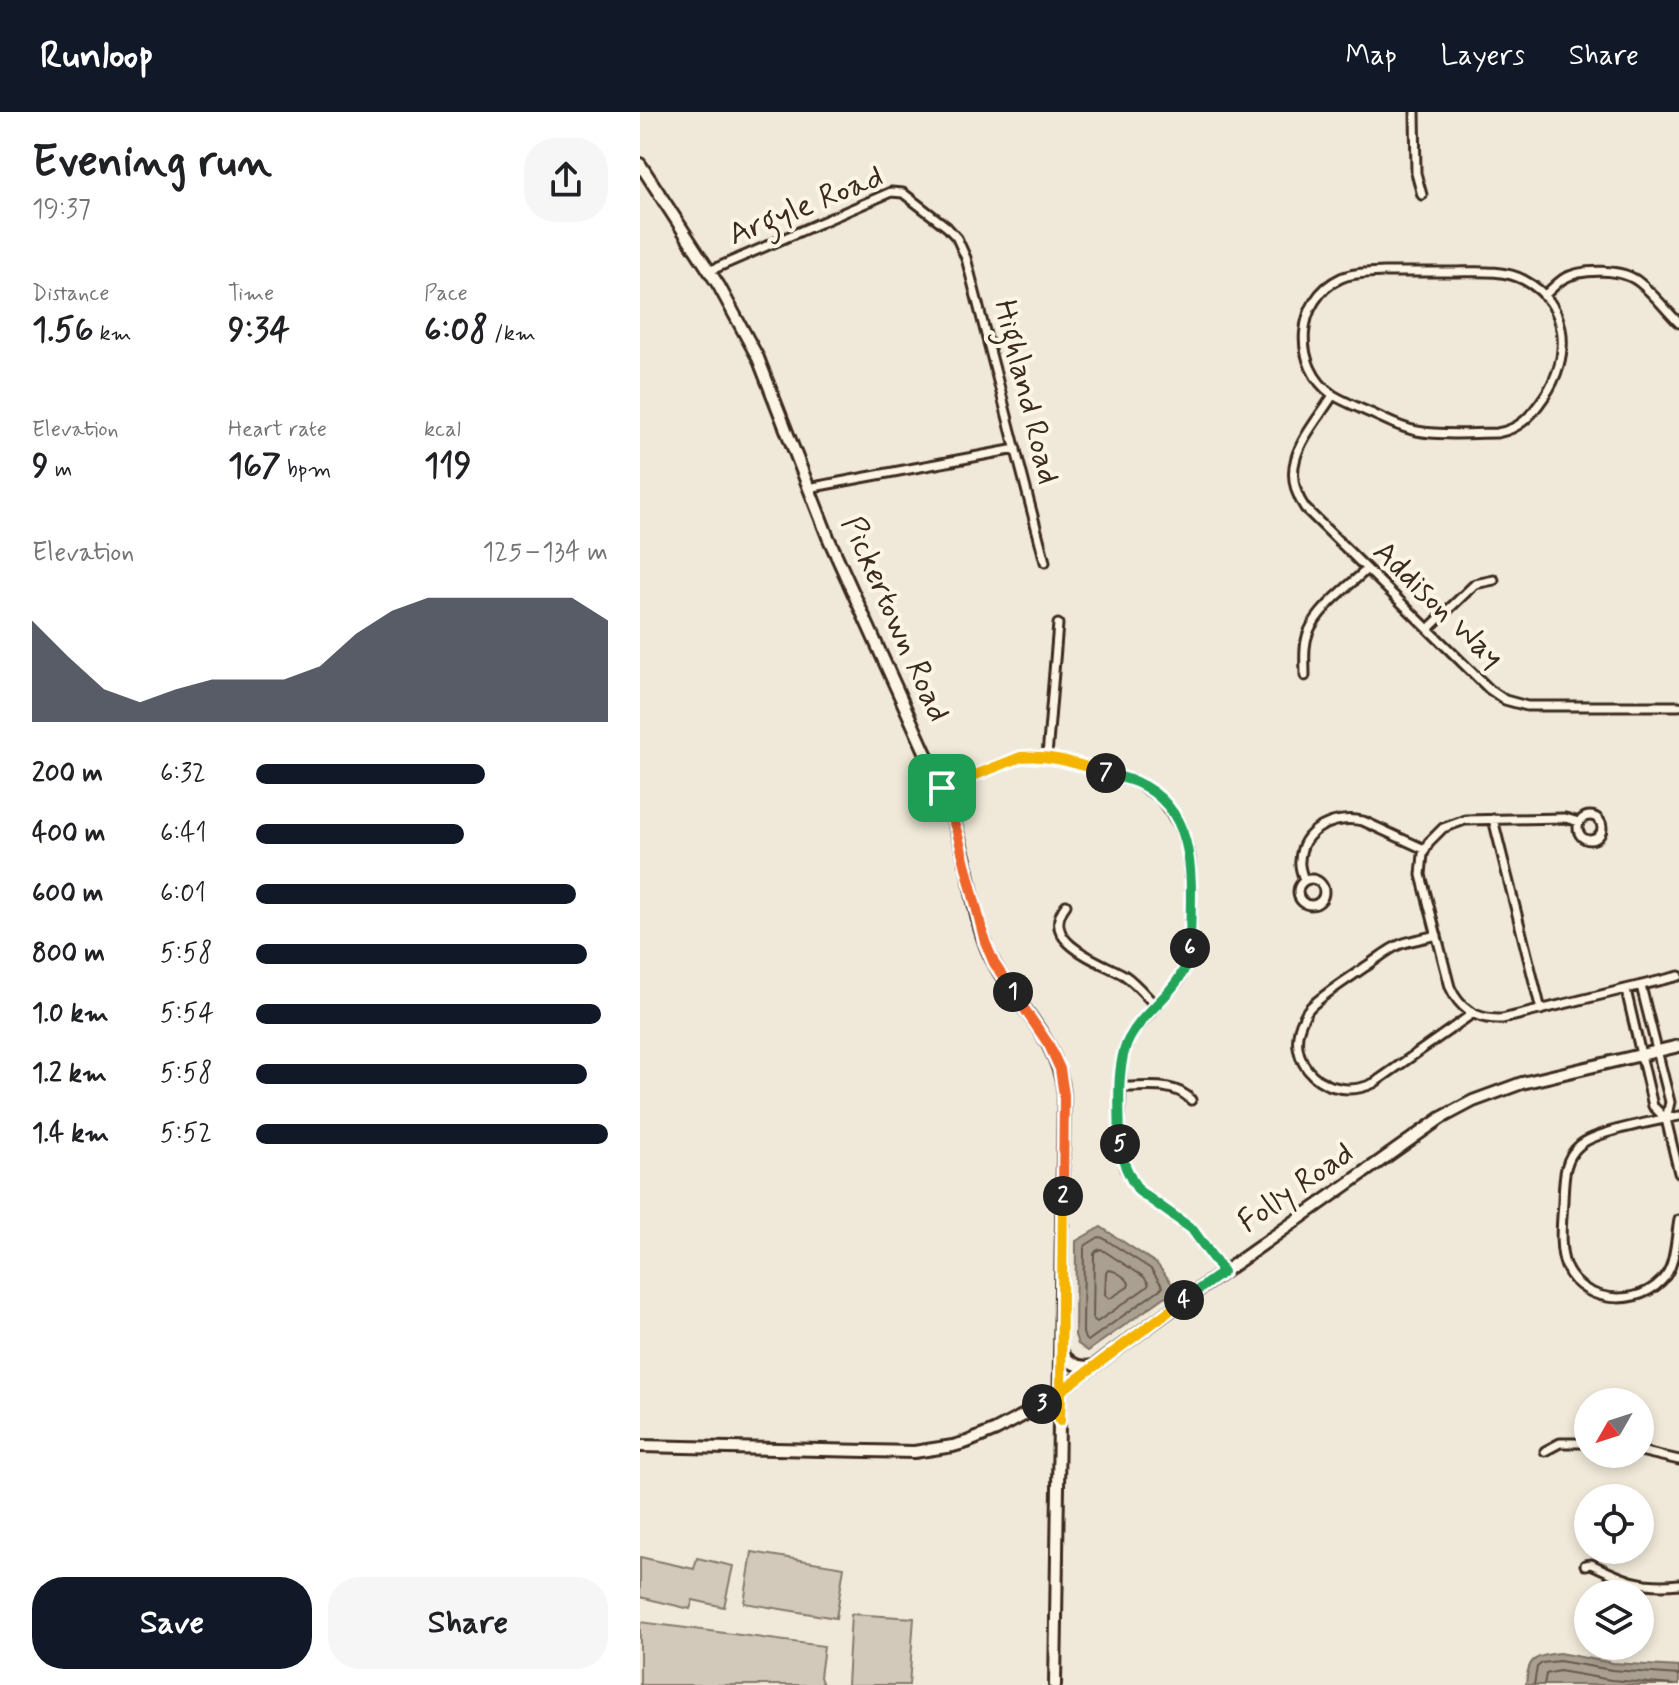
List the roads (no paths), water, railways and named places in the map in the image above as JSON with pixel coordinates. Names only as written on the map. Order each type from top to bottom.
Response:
[{"type":"street","points":[[1415,112],[1416,173],[1422,195]]},
{"type":"street","name":"Pickertown Road","points":[[640,164],[742,325],[758,358],[844,576],[942,788],[989,953],[1049,1045],[1060,1069],[1064,1095],[1055,1685]]},
{"type":"street","name":"Argyle Road","points":[[709,271],[891,192],[903,193],[955,235]]},
{"type":"street","name":"Highland Road","points":[[955,235],[966,258],[1045,562]]},
{"type":"street","points":[[1384,272],[1495,272],[1523,280],[1544,296],[1559,322],[1563,357],[1552,386],[1541,402],[1529,418],[1509,431],[1417,432],[1397,425],[1333,395],[1316,377],[1305,351],[1308,314],[1318,297],[1342,277],[1384,272]]},
{"type":"street","points":[[1544,296],[1560,281],[1573,275],[1584,272],[1618,273],[1631,276],[1641,283],[1679,323]]},
{"type":"street","name":"Addison Way","points":[[1333,395],[1297,452],[1292,479],[1295,490],[1305,508],[1489,689],[1505,700],[1527,706],[1679,706]]},
{"type":"street","points":[[808,488],[1016,449]]},
{"type":"street","points":[[1305,676],[1305,647],[1309,632],[1320,614],[1366,570]]},
{"type":"street","points":[[1428,629],[1475,584],[1494,580]]},
{"type":"street","points":[[1047,756],[1058,624]]},
{"type":"street","points":[[942,788],[1021,757],[1047,756],[1136,782],[1160,798],[1185,836],[1190,858],[1189,955],[1181,977],[1128,1041],[1121,1063],[1120,1147],[1129,1177],[1139,1191],[1192,1229],[1223,1272]]},
{"type":"street","points":[[1579,822],[1565,818],[1465,820],[1435,834],[1424,849],[1421,875],[1450,987],[1460,1004],[1482,1018],[1502,1019],[1679,976]]},
{"type":"street","points":[[1304,880],[1299,863],[1307,841],[1320,827],[1337,819],[1363,821],[1424,849]]},
{"type":"street","points":[[1493,819],[1541,1010]]},
{"type":"street","points":[[1066,905],[1058,921],[1070,945],[1128,977],[1156,1006]]},
{"type":"street","points":[[1437,935],[1395,947],[1315,1003],[1304,1016],[1299,1032],[1298,1046],[1303,1062],[1314,1076],[1328,1086],[1348,1090],[1364,1088],[1472,1014]]},
{"type":"street","points":[[1641,986],[1670,1102],[1666,1119],[1679,1173]]},
{"type":"street","points":[[1626,990],[1653,1106],[1666,1119]]},
{"type":"street","name":"Folly Road","points":[[640,1446],[914,1452],[953,1446],[983,1436],[1037,1408],[1223,1272],[1456,1109],[1522,1083],[1679,1046]]},
{"type":"street","points":[[1121,1087],[1173,1088],[1182,1091],[1191,1100]]},
{"type":"street","points":[[1679,1116],[1591,1137],[1573,1153],[1564,1175],[1561,1252],[1568,1271],[1583,1288],[1603,1297],[1627,1297],[1650,1291],[1671,1266],[1679,1220]]},
{"type":"street","points":[[1061,1351],[1075,1365],[1096,1365]]},
{"type":"street","points":[[1037,1408],[1049,1409],[1060,1421]]},
{"type":"street","points":[[1545,1451],[1560,1443],[1574,1443]]},
{"type":"street","points":[[1654,1454],[1679,1460]]},
{"type":"street","points":[[1585,1565],[1591,1564],[1638,1584],[1679,1584]]},
{"type":"water","points":[[1101,1227],[1157,1264],[1176,1289],[1088,1351],[1078,1344],[1075,1335],[1076,1241]]},
{"type":"water","points":[[1559,1653],[1574,1656],[1574,1660],[1679,1667],[1679,1685],[1526,1685],[1530,1664],[1543,1656]]}]
